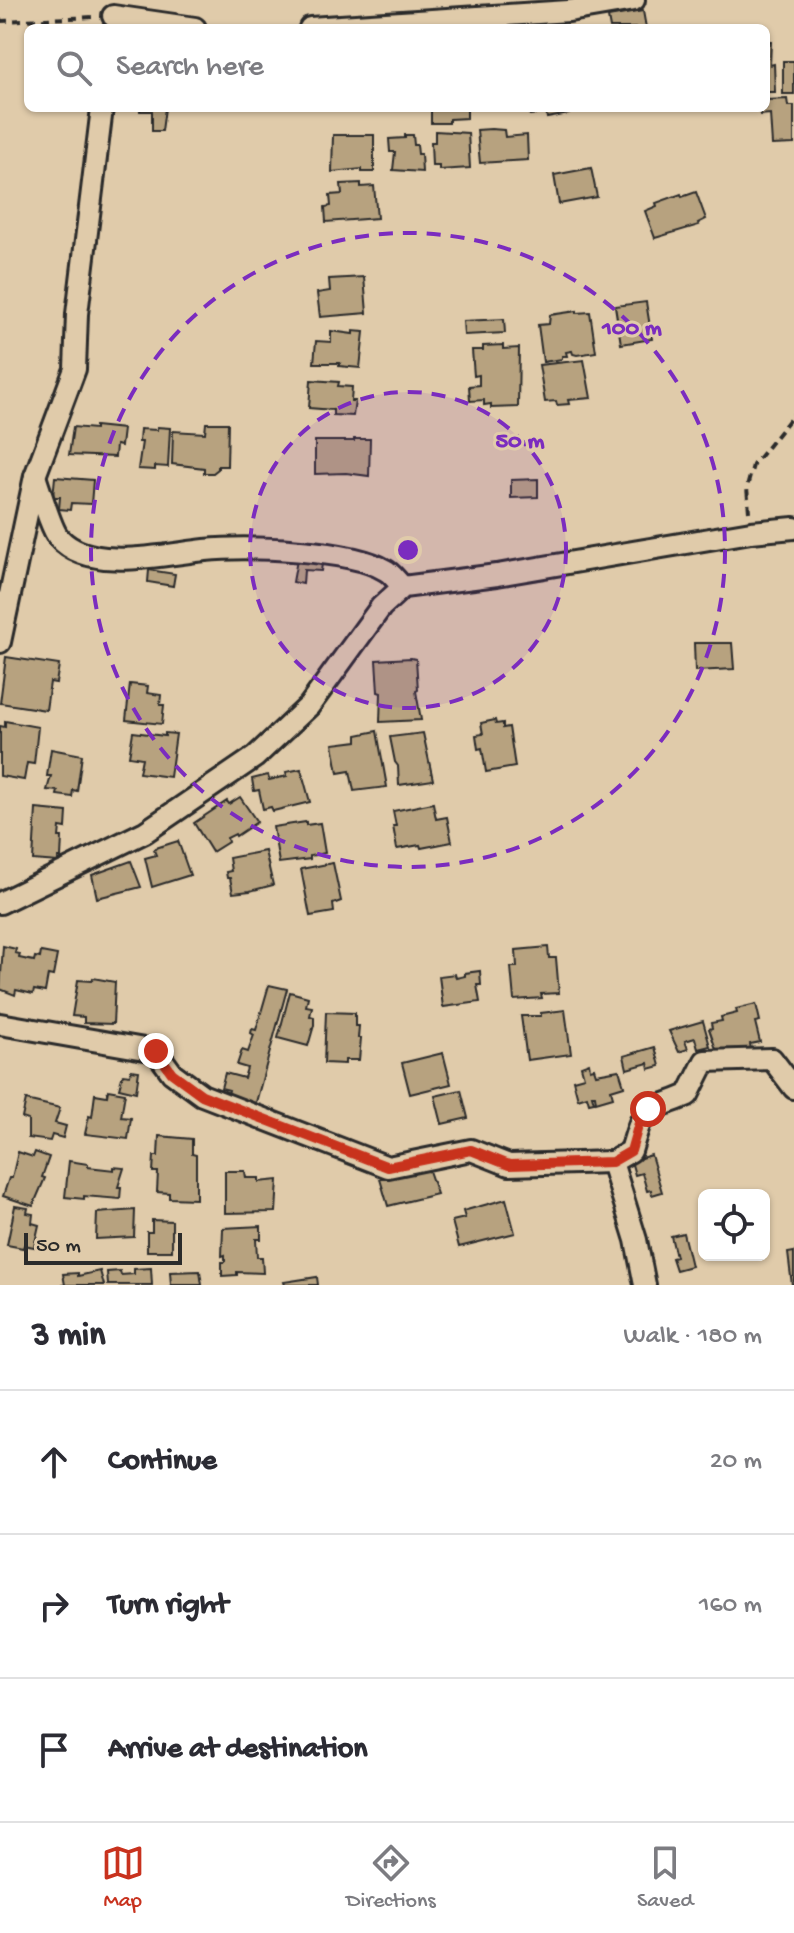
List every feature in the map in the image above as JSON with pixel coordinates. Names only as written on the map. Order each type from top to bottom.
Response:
[{"type":"street","points":[[357,24],[634,0]]},
{"type":"street","points":[[116,15],[171,24]]},
{"type":"street","points":[[0,642],[35,476],[75,369],[77,314],[102,112]]},
{"type":"street","points":[[35,476],[59,538],[86,557],[151,558],[208,549],[292,550],[343,556],[372,565],[386,570],[403,587]]},
{"type":"street","points":[[0,903],[145,832],[255,757],[309,706],[381,607],[403,587],[497,575],[751,532],[794,528]]},
{"type":"street","points":[[0,1024],[156,1051],[172,1073],[202,1095],[388,1167],[471,1150],[509,1165],[612,1162],[631,1151],[641,1116],[648,1109],[688,1095],[705,1061],[772,1059],[794,1088]]},
{"type":"street","points":[[612,1162],[636,1240],[645,1285]]},
{"type":"path","points":[[0,21],[116,15]]},
{"type":"path","points":[[751,532],[747,487],[753,465],[794,414]]},
{"type":"building","points":[[643,11],[645,24],[609,24],[608,17]]},
{"type":"building","points":[[783,61],[794,61],[794,94],[783,94]]},
{"type":"building","points":[[774,64],[775,92],[770,92],[770,65]]},
{"type":"building","points":[[787,99],[788,106],[794,106],[794,144],[772,145],[770,114],[760,115],[760,112],[770,112],[770,100]]},
{"type":"building","points":[[152,112],[164,112],[162,131],[152,131]]},
{"type":"building","points":[[431,112],[467,112],[467,118],[449,119],[449,123],[431,123]]},
{"type":"building","points":[[530,112],[569,114],[547,118],[546,113],[530,115]]},
{"type":"building","points":[[477,130],[504,130],[505,137],[527,135],[528,160],[480,163]]},
{"type":"building","points":[[435,131],[468,133],[470,168],[439,170],[439,166],[432,166],[431,142],[435,142]]},
{"type":"building","points":[[333,135],[374,135],[374,172],[362,172],[362,169],[332,172]]},
{"type":"building","points":[[405,135],[413,135],[414,145],[421,154],[422,172],[393,170],[395,152],[390,152],[389,139],[405,138]]},
{"type":"building","points":[[591,168],[597,197],[559,204],[554,175]]},
{"type":"building","points":[[361,183],[361,187],[374,186],[377,218],[326,222],[325,207],[331,206],[330,195],[342,194],[341,184]]},
{"type":"building","points":[[696,192],[706,219],[699,225],[655,238],[645,211],[657,206],[656,203]]},
{"type":"building","points":[[364,277],[367,313],[320,317],[317,293],[330,291],[329,279]]},
{"type":"building","points":[[646,302],[652,339],[621,344],[615,306]]},
{"type":"building","points":[[590,312],[596,352],[577,355],[572,351],[566,352],[567,356],[562,356],[562,359],[543,362],[538,325],[549,324],[550,315]]},
{"type":"building","points":[[504,319],[505,333],[464,335],[463,321]]},
{"type":"building","points":[[331,331],[364,332],[360,368],[339,366],[340,363],[314,363],[316,341],[331,342]]},
{"type":"building","points":[[503,345],[503,349],[519,348],[518,407],[491,408],[491,404],[484,405],[484,400],[470,401],[469,386],[479,385],[479,375],[474,376],[472,350]]},
{"type":"building","points":[[584,360],[591,398],[568,400],[569,404],[545,402],[539,365]]},
{"type":"building","points":[[311,380],[339,382],[338,386],[352,387],[351,401],[355,401],[353,416],[333,415],[333,410],[309,408]]},
{"type":"building","points":[[206,423],[228,423],[227,466],[218,466],[213,473],[204,473],[204,468],[172,464],[173,431],[205,433]]},
{"type":"building","points":[[95,426],[123,429],[121,446],[116,445],[115,457],[69,455],[73,427],[95,429]]},
{"type":"building","points":[[157,427],[170,428],[168,467],[138,469],[142,442],[139,442],[140,429],[157,430]]},
{"type":"building","points":[[370,439],[369,476],[315,474],[315,441]]},
{"type":"building","points":[[55,477],[93,480],[91,504],[71,503],[70,510],[59,509],[60,497],[53,497]]},
{"type":"building","points":[[538,479],[538,497],[511,498],[511,480]]},
{"type":"building","points":[[298,554],[323,557],[321,571],[304,570],[303,584],[293,582]]},
{"type":"building","points":[[149,570],[175,574],[173,586],[148,582]]},
{"type":"building","points":[[694,643],[732,643],[734,669],[695,671]]},
{"type":"building","points":[[6,657],[59,665],[56,683],[50,682],[46,710],[0,703]]},
{"type":"building","points":[[416,659],[416,691],[421,720],[380,722],[381,693],[378,692],[376,660]]},
{"type":"building","points":[[130,684],[148,686],[147,693],[161,695],[160,705],[164,705],[162,724],[126,720]]},
{"type":"building","points":[[495,720],[496,724],[503,723],[503,728],[509,727],[515,767],[486,772],[482,748],[478,749],[476,735],[483,734],[481,723]]},
{"type":"building","points":[[5,721],[38,727],[34,764],[27,763],[24,780],[0,776],[0,726],[5,727]]},
{"type":"building","points":[[377,731],[387,787],[354,791],[350,771],[338,773],[333,744],[357,741],[357,735]]},
{"type":"building","points":[[133,732],[165,736],[165,733],[176,734],[170,777],[139,773],[142,758],[129,756]]},
{"type":"building","points":[[423,733],[433,780],[399,785],[398,766],[390,737]]},
{"type":"building","points":[[51,749],[82,755],[77,791],[73,790],[72,797],[47,790],[51,776],[47,776]]},
{"type":"building","points":[[301,769],[310,802],[273,811],[271,807],[263,809],[259,790],[254,791],[252,779],[268,775],[269,780]]},
{"type":"building","points":[[240,797],[257,822],[236,836],[227,838],[228,842],[212,852],[194,823],[227,801],[229,804]]},
{"type":"building","points":[[433,803],[436,819],[447,817],[452,842],[397,849],[393,811]]},
{"type":"building","points":[[36,809],[67,812],[66,828],[60,827],[61,858],[58,862],[33,860]]},
{"type":"building","points":[[306,822],[306,825],[320,823],[325,853],[310,856],[310,859],[279,863],[273,827]]},
{"type":"building","points":[[178,841],[190,875],[152,887],[145,858],[156,855],[156,848]]},
{"type":"building","points":[[265,851],[273,885],[233,893],[226,872],[231,871],[229,858]]},
{"type":"building","points":[[131,861],[141,887],[97,898],[92,875]]},
{"type":"building","points":[[333,863],[341,901],[333,904],[334,912],[310,916],[301,869]]},
{"type":"building","points":[[3,946],[16,949],[19,958],[34,961],[35,957],[40,958],[41,952],[57,955],[53,976],[48,975],[45,992],[34,990],[33,994],[16,990],[15,995],[0,989]]},
{"type":"building","points":[[548,947],[549,958],[556,958],[559,993],[514,1000],[511,967],[517,967],[516,950]]},
{"type":"building","points":[[480,971],[481,985],[477,985],[480,1002],[443,1007],[439,976],[455,974],[456,978]]},
{"type":"building","points":[[93,978],[115,982],[113,1024],[84,1023],[84,1017],[72,1016],[78,980],[92,981]]},
{"type":"building","points":[[269,985],[287,989],[255,1106],[227,1098],[229,1090],[221,1088],[225,1073],[244,1078],[247,1068],[237,1065],[242,1050],[248,1052],[254,1035],[252,1029],[256,1030]]},
{"type":"building","points":[[290,992],[308,997],[306,1006],[312,1007],[310,1016],[314,1017],[314,1025],[308,1046],[278,1038]]},
{"type":"building","points":[[756,1004],[760,1021],[755,1022],[760,1042],[750,1044],[752,1054],[718,1055],[709,1029],[712,1028],[711,1023],[737,1013],[736,1009]]},
{"type":"building","points":[[565,1010],[571,1054],[527,1060],[521,1016],[541,1016],[541,1013]]},
{"type":"building","points":[[326,1012],[355,1013],[355,1026],[359,1026],[358,1038],[361,1038],[359,1060],[345,1060],[345,1064],[324,1063]]},
{"type":"building","points":[[703,1021],[710,1046],[698,1049],[695,1038],[685,1041],[688,1049],[679,1052],[669,1031]]},
{"type":"building","points":[[655,1047],[660,1066],[649,1069],[648,1063],[627,1069],[624,1056]]},
{"type":"building","points":[[443,1053],[451,1084],[410,1094],[402,1063]]},
{"type":"building","points":[[589,1063],[596,1074],[619,1070],[624,1086],[611,1090],[613,1097],[596,1102],[595,1095],[592,1095],[594,1102],[589,1103],[587,1096],[578,1099],[573,1080],[584,1077],[581,1066]]},
{"type":"building","points":[[131,1070],[139,1071],[136,1092],[119,1088],[123,1074],[130,1075]]},
{"type":"building","points":[[108,1090],[125,1093],[121,1117],[131,1118],[128,1139],[85,1134],[89,1116],[92,1117],[95,1094],[107,1096]]},
{"type":"building","points":[[461,1090],[468,1118],[442,1124],[435,1096]]},
{"type":"building","points":[[26,1100],[60,1108],[55,1123],[66,1126],[63,1138],[52,1135],[50,1141],[28,1138],[28,1120],[22,1118]]},
{"type":"building","points":[[159,1136],[192,1139],[192,1154],[196,1155],[196,1199],[169,1198],[169,1193],[157,1192],[158,1172],[153,1172]]},
{"type":"building","points":[[18,1152],[33,1157],[35,1152],[49,1157],[42,1177],[45,1178],[33,1206],[3,1196],[9,1178],[12,1178]]},
{"type":"building","points":[[651,1155],[662,1192],[652,1195],[651,1190],[647,1191],[642,1173],[635,1175],[631,1161]]},
{"type":"building","points":[[69,1161],[88,1164],[88,1167],[124,1168],[118,1187],[121,1187],[120,1199],[65,1197]]},
{"type":"building","points":[[426,1162],[437,1194],[388,1206],[380,1179],[386,1177],[385,1172]]},
{"type":"building","points":[[225,1171],[245,1171],[246,1178],[259,1178],[259,1182],[278,1180],[276,1212],[225,1213]]},
{"type":"building","points":[[506,1199],[515,1233],[459,1247],[452,1221],[465,1218],[463,1211]]},
{"type":"building","points":[[15,1206],[28,1208],[27,1213],[33,1214],[32,1223],[39,1225],[34,1247],[7,1245]]},
{"type":"building","points":[[135,1210],[134,1237],[96,1239],[97,1213]]},
{"type":"building","points":[[152,1220],[172,1221],[172,1251],[147,1251],[147,1232],[152,1232]]},
{"type":"building","points":[[261,1226],[261,1239],[256,1239],[257,1257],[262,1257],[263,1273],[237,1272],[237,1275],[222,1276],[222,1262],[225,1262],[225,1255],[222,1256],[223,1228]]},
{"type":"building","points":[[683,1233],[691,1266],[676,1270],[671,1236]]},
{"type":"building","points":[[794,1252],[794,1285],[792,1285],[788,1253]]},
{"type":"building","points":[[151,1268],[152,1285],[108,1285],[107,1272],[134,1274],[134,1269]]},
{"type":"building","points":[[100,1271],[104,1285],[65,1285],[63,1274],[78,1273],[78,1276]]},
{"type":"building","points":[[200,1271],[202,1285],[171,1285],[170,1272]]},
{"type":"building","points":[[317,1277],[318,1285],[285,1285],[284,1282]]},
{"type":"route","points":[[156,1051],[172,1073],[202,1095],[388,1167],[471,1150],[509,1165],[612,1162],[631,1151],[641,1116],[648,1109]]}]
